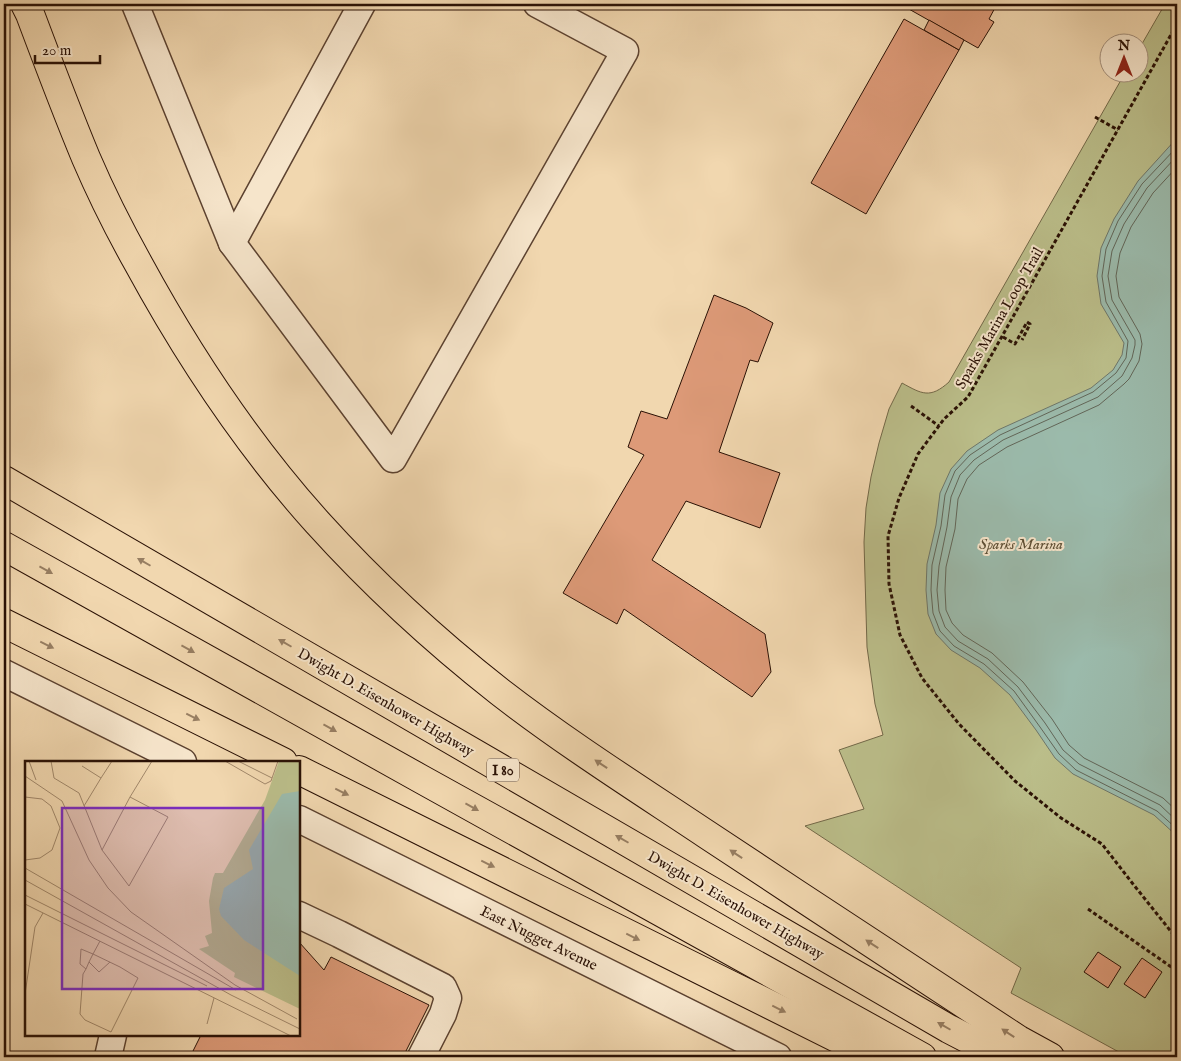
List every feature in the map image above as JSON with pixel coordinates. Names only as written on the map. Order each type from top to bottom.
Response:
[{"type":"highway","points":[[25,4],[87,160],[123,235],[160,303],[230,414],[271,468],[317,523],[402,609],[500,691],[556,733],[813,905],[1019,1040],[1050,1057]]},
{"type":"highway","name":"Dwight D. Eisenhower Highway","points":[[4,480],[949,1029],[1003,1057]]},
{"type":"highway","points":[[4,546],[421,780],[922,1057]]},
{"type":"highway","points":[[4,623],[281,761]]},
{"type":"highway","points":[[300,770],[875,1057]]},
{"type":"street","points":[[135,4],[232,243],[393,459],[625,51],[537,4]]},
{"type":"street","points":[[232,243],[362,4]]},
{"type":"street","points":[[4,673],[181,761]]},
{"type":"street","name":"East Nugget Avenue","points":[[300,819],[778,1057]]},
{"type":"street","points":[[300,916],[339,934],[443,987],[448,998],[446,1006],[420,1057]]},
{"type":"street","points":[[108,1057],[113,1036]]},
{"type":"path","name":"Sparks Marina Loop Trail","points":[[1177,24],[968,397],[944,419],[918,454],[899,498],[888,536],[889,584],[900,635],[922,678],[958,724],[1015,781],[1061,818],[1102,844],[1177,939]]},
{"type":"path","points":[[1095,117],[1118,130]]},
{"type":"path","points":[[1003,337],[1015,344],[1027,322],[1030,324],[1022,340]]},
{"type":"path","points":[[912,406],[939,426]]},
{"type":"path","points":[[1088,909],[1177,972]]},
{"type":"green space","name":"Sparks Marina","points":[[1165,4],[1177,4],[1177,1057],[1128,1057],[1011,993],[1021,968],[805,826],[864,809],[839,750],[883,735],[875,704],[867,647],[864,542],[866,508],[871,477],[889,409],[902,383],[915,390],[931,393],[949,382],[1120,82],[1148,82],[1148,33]]},
{"type":"water","points":[[1177,138],[1177,836],[1154,815],[1073,774],[1055,758],[1010,695],[980,668],[951,650],[936,634],[928,614],[926,590],[927,564],[936,525],[940,493],[951,469],[967,451],[998,430],[1091,388],[1113,370],[1122,355],[1124,343],[1101,304],[1097,276],[1101,248],[1114,219],[1138,181]]},
{"type":"building","points":[[900,4],[997,4],[989,19],[994,22],[978,48]]},
{"type":"building","points":[[904,19],[959,50],[866,214],[811,183]]},
{"type":"building","points":[[929,20],[964,40],[959,50],[924,30]]},
{"type":"building","points":[[714,295],[746,308],[773,323],[758,362],[750,360],[719,452],[780,473],[760,528],[686,501],[652,560],[765,634],[771,672],[752,697],[624,609],[617,624],[563,593],[644,455],[628,447],[641,411],[667,419]]},
{"type":"building","points":[[300,943],[324,970],[331,957],[429,1005],[403,1057],[190,1057],[200,1036],[300,1036]]},
{"type":"building","points":[[1098,952],[1121,967],[1108,988],[1084,972]]},
{"type":"building","points":[[1142,958],[1162,972],[1145,998],[1124,984]]}]
